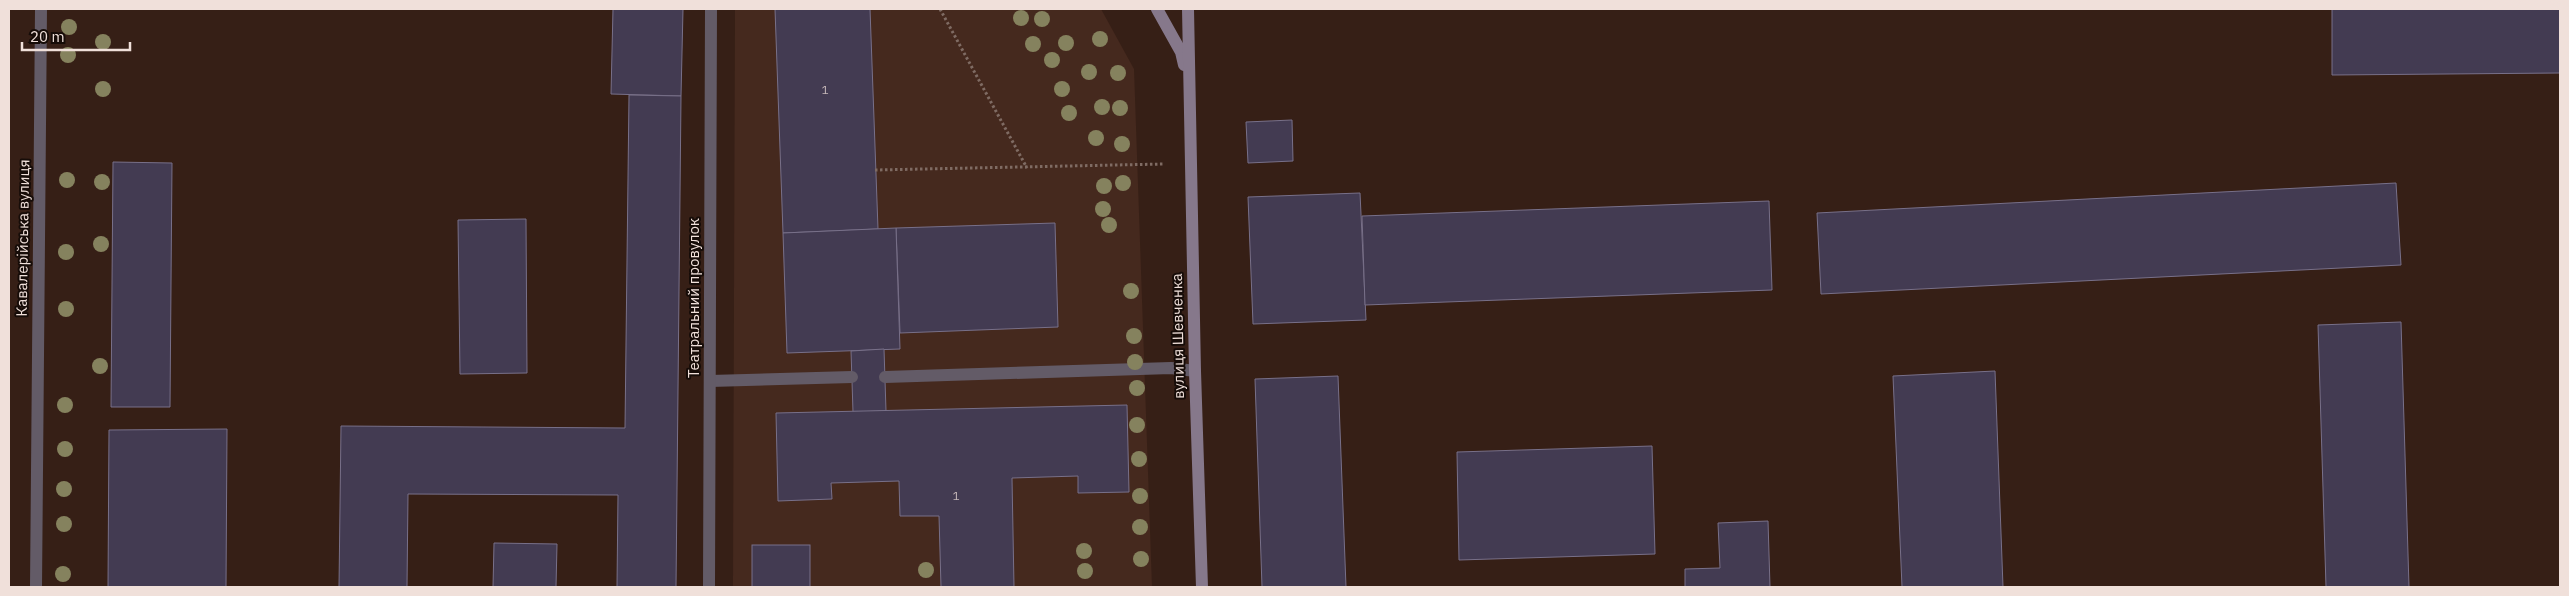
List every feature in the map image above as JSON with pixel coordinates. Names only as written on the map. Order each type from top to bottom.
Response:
[{"type":"main road","name":"вулиця Шевченка","points":[[1157,9],[1181,52],[1189,84]]},
{"type":"main road","name":"вулиця Шевченка","points":[[1188,9],[1195,371],[1202,587]]},
{"type":"street","name":"Кавалерійська вулиця","points":[[36,587],[41,9]]},
{"type":"street","name":"Театральний провулок","points":[[708,587],[711,9]]},
{"type":"street","points":[[885,377],[1171,368],[1195,371]]},
{"type":"street","points":[[710,381],[852,377]]},
{"type":"path","points":[[940,9],[1027,168]]},
{"type":"path","points":[[875,170],[1164,164]]},
{"type":"shaded area","points":[[735,9],[1101,9],[1134,69],[1152,587],[733,587]]},
{"type":"building","points":[[613,9],[683,9],[681,96],[611,94]]},
{"type":"building","points":[[775,9],[870,9],[878,229],[783,233]]},
{"type":"building","points":[[2332,9],[2560,9],[2560,73],[2332,75]]},
{"type":"building","points":[[629,95],[681,96],[676,587],[617,587],[618,495],[408,494],[407,587],[339,587],[341,426],[625,428]]},
{"type":"building","points":[[1292,120],[1293,161],[1248,163],[1246,122]]},
{"type":"building","points":[[113,162],[172,163],[170,407],[111,407]]},
{"type":"building","points":[[2396,183],[2401,265],[1821,294],[1817,213]]},
{"type":"building","points":[[1360,193],[1366,320],[1253,324],[1248,197]]},
{"type":"building","points":[[1769,201],[1772,290],[1365,305],[1362,216]]},
{"type":"building","points":[[526,219],[527,373],[460,374],[458,220]]},
{"type":"building","points":[[1055,223],[1058,327],[900,333],[896,228]]},
{"type":"building","points":[[896,228],[900,349],[787,353],[783,233]]},
{"type":"building","points":[[2401,322],[2409,587],[2326,587],[2318,325]]},
{"type":"building","points":[[884,349],[886,411],[853,412],[851,351]]},
{"type":"building","points":[[1995,371],[2003,587],[1902,587],[1893,376]]},
{"type":"building","points":[[1338,376],[1346,587],[1262,587],[1255,379]]},
{"type":"building","points":[[1127,405],[1129,492],[1078,493],[1078,476],[1012,478],[1014,587],[941,587],[939,516],[900,516],[899,481],[831,483],[832,499],[778,501],[776,413]]},
{"type":"building","points":[[227,429],[226,587],[108,587],[109,430]]},
{"type":"building","points":[[1652,446],[1655,554],[1459,560],[1457,452]]},
{"type":"building","points":[[1768,521],[1770,587],[1685,587],[1685,569],[1720,568],[1718,523]]},
{"type":"building","points":[[494,543],[557,544],[556,587],[493,587]]},
{"type":"building","points":[[752,545],[810,545],[810,587],[752,587]]}]
